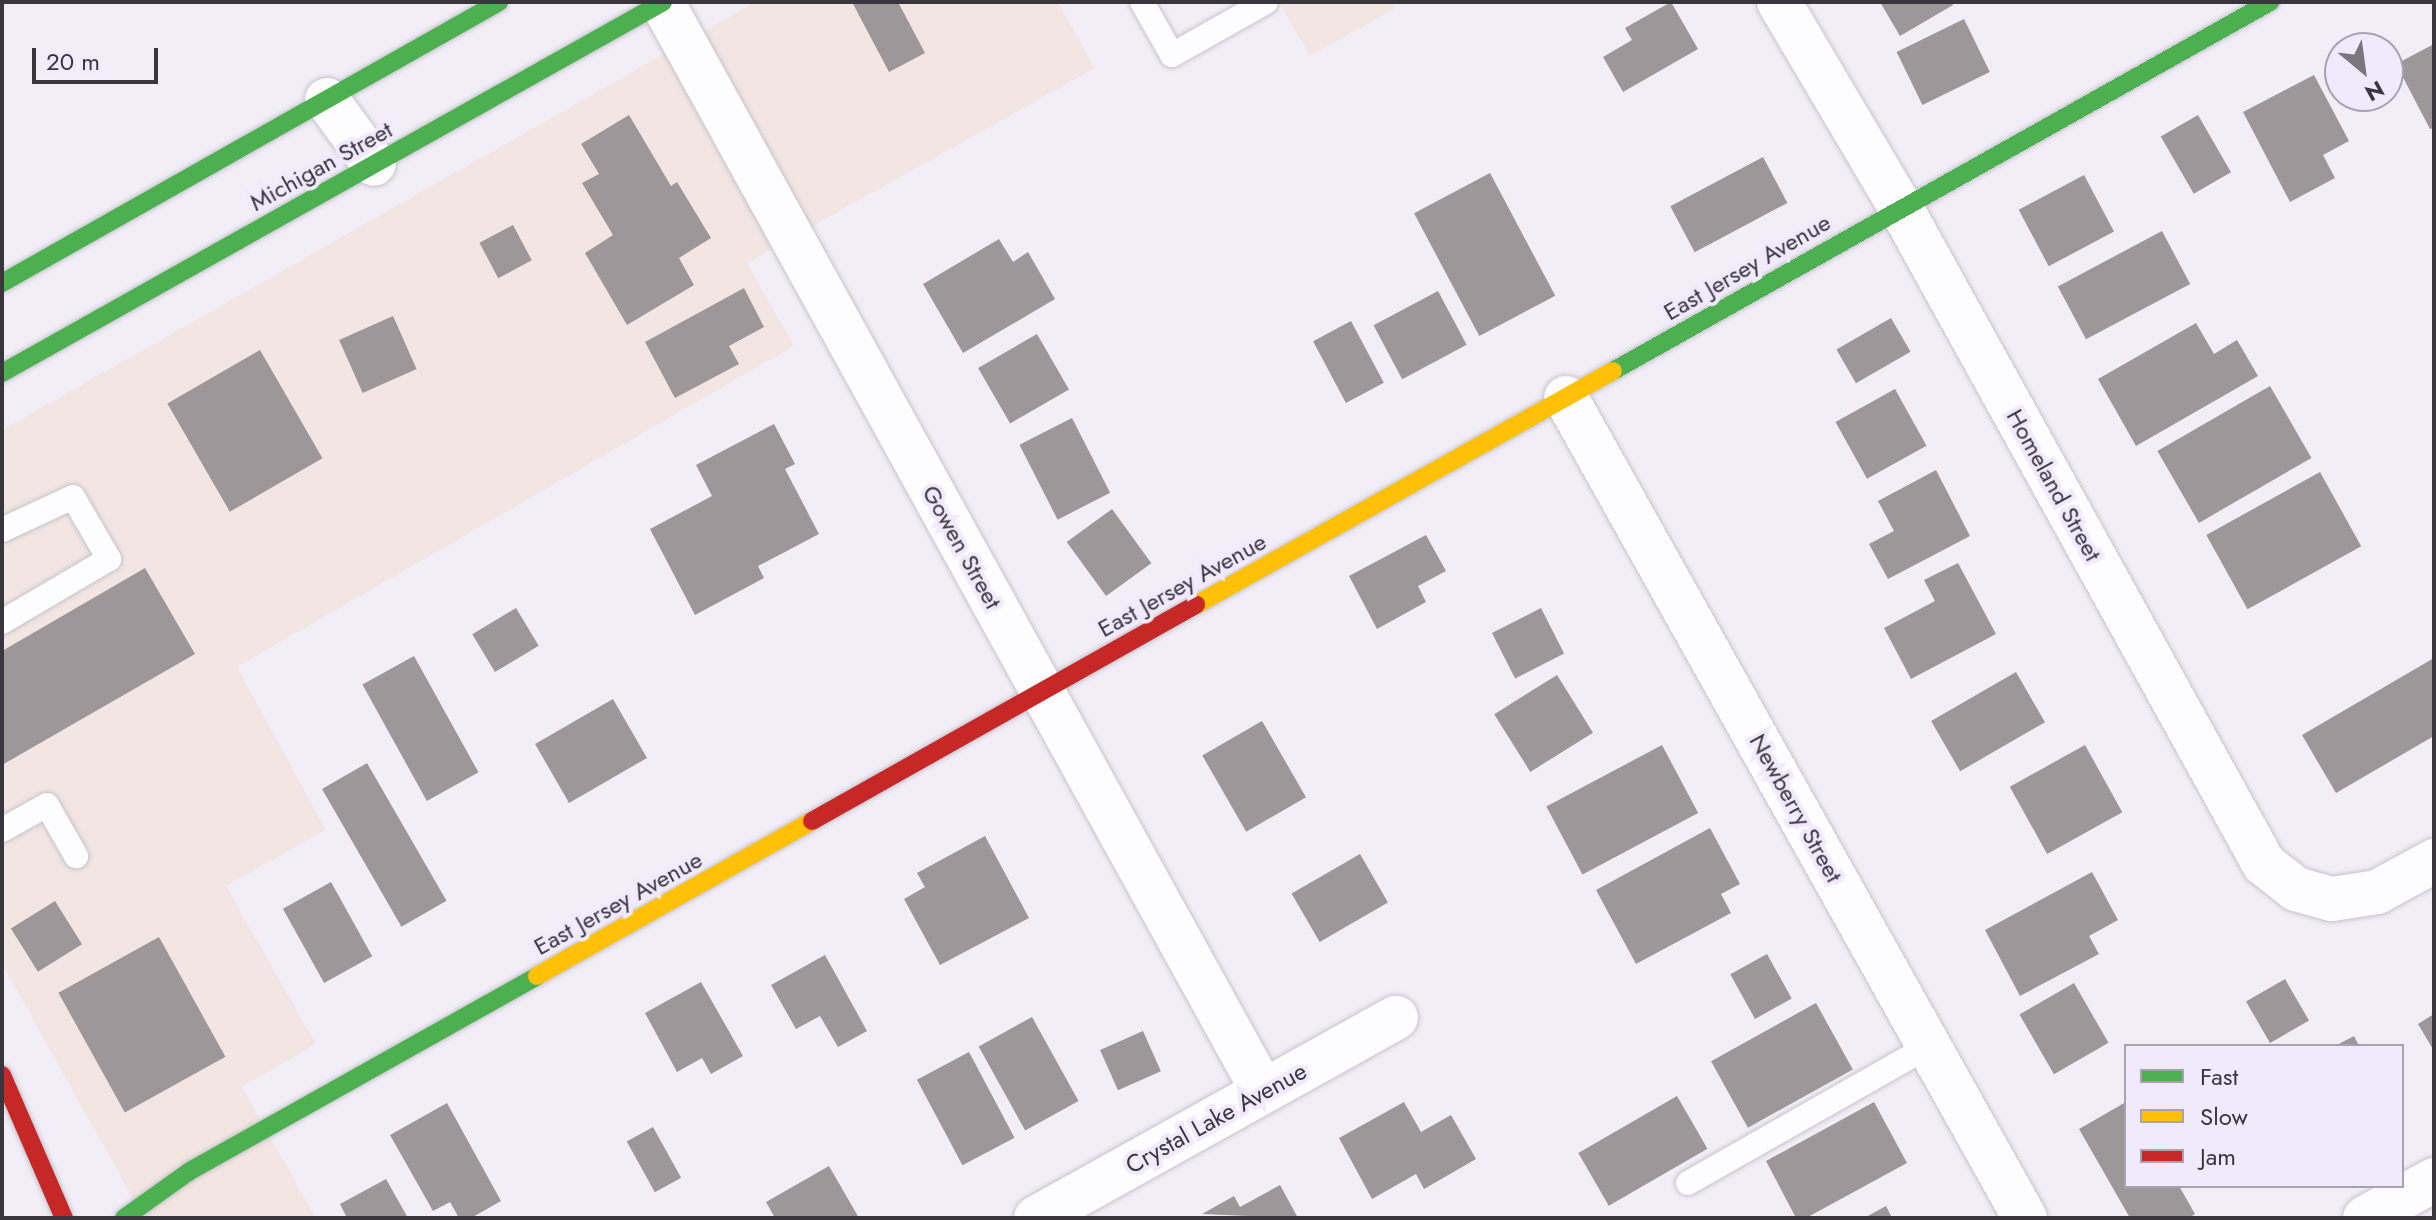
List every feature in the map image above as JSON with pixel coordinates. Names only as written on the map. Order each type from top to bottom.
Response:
[{"type":"street","points":[[2,283],[499,2]]},
{"type":"street","name":"Michigan Street","points":[[2,373],[662,2]]},
{"type":"street","name":"Gowen Street","points":[[662,2],[1263,1091]]},
{"type":"street","name":"Homeland Street","points":[[1779,2],[1901,208],[2264,864],[2296,889],[2332,899],[2377,892],[2434,861]]},
{"type":"street","name":"East Jersey Avenue","points":[[124,1218],[190,1171],[2270,2]]},
{"type":"street","points":[[327,100],[374,164]]},
{"type":"street","name":"Newberry Street","points":[[1566,398],[2025,1218]]},
{"type":"street","name":"Crystal Lake Avenue","points":[[1036,1218],[1396,1018]]},
{"type":"street","points":[[2,1075],[64,1218]]},
{"type":"street","points":[[2365,1218],[2434,1180]]},
{"type":"street","points":[[28,1183],[55,1218]]},
{"type":"lane","points":[[1142,2],[1172,55],[1266,2]]},
{"type":"lane","points":[[2,530],[73,497],[109,559],[2,622]]},
{"type":"lane","points":[[2,830],[47,805],[76,856]]},
{"type":"lane","points":[[1688,1183],[1929,1046]]},
{"type":"shaded area","points":[[755,2],[1058,2],[1095,68],[747,263],[794,346],[237,667],[326,830],[226,886],[316,1044],[242,1087],[316,1218],[144,1218],[2,964],[2,430]]},
{"type":"shaded area","points":[[1279,2],[1392,2],[1396,8],[1310,56]]},
{"type":"building","points":[[852,2],[898,2],[925,53],[889,72]]},
{"type":"building","points":[[1671,2],[1698,49],[1623,92],[1603,57],[1632,40],[1625,28]]},
{"type":"building","points":[[1880,2],[1952,2],[1953,5],[1900,36]]},
{"type":"building","points":[[1964,19],[1990,72],[1922,105],[1897,52]]},
{"type":"building","points":[[2434,44],[2434,128],[2430,129],[2404,79],[2404,60]]},
{"type":"building","points":[[2314,75],[2324,94],[2324,112],[2334,112],[2349,141],[2323,155],[2335,178],[2290,202],[2243,112]]},
{"type":"building","points":[[629,115],[671,186],[677,182],[711,238],[679,258],[694,285],[627,325],[585,253],[613,235],[582,183],[599,174],[581,144]]},
{"type":"building","points":[[2198,115],[2231,172],[2194,194],[2161,136]]},
{"type":"building","points":[[1763,157],[1787,203],[1695,252],[1670,206]]},
{"type":"building","points":[[1490,173],[1555,296],[1479,336],[1414,213]]},
{"type":"building","points":[[2084,175],[2114,232],[2049,266],[2019,210]]},
{"type":"building","points":[[513,225],[532,260],[498,278],[479,243]]},
{"type":"building","points":[[2162,231],[2190,284],[2086,339],[2058,286]]},
{"type":"building","points":[[999,239],[1013,262],[1028,252],[1055,299],[963,353],[923,284]]},
{"type":"building","points":[[744,288],[764,327],[729,346],[739,364],[675,398],[645,342]]},
{"type":"building","points":[[1438,291],[1467,345],[1402,379],[1374,325]]},
{"type":"building","points":[[393,316],[417,369],[363,393],[339,340]]},
{"type":"building","points":[[1891,318],[1910,352],[1856,383],[1836,350]]},
{"type":"building","points":[[1351,321],[1384,383],[1346,403],[1313,341]]},
{"type":"building","points":[[2196,323],[2214,354],[2237,340],[2258,376],[2136,446],[2098,379]]},
{"type":"building","points":[[1037,334],[1069,389],[1010,423],[978,368]]},
{"type":"building","points":[[260,350],[323,458],[230,512],[167,404]]},
{"type":"building","points":[[2270,386],[2312,458],[2199,523],[2157,451]]},
{"type":"building","points":[[1895,389],[1927,446],[1867,479],[1836,422]]},
{"type":"building","points":[[1072,418],[1110,493],[1058,520],[1019,445]]},
{"type":"building","points":[[774,424],[795,464],[785,469],[819,534],[758,566],[764,578],[695,615],[650,529],[712,496],[696,465]]},
{"type":"building","points":[[1936,470],[1970,536],[1888,579],[1869,544],[1894,531],[1878,501]]},
{"type":"building","points":[[2320,472],[2361,546],[2248,609],[2206,535]]},
{"type":"building","points":[[1112,509],[1151,563],[1106,596],[1067,542]]},
{"type":"building","points":[[1426,535],[1446,571],[1418,586],[1426,602],[1377,629],[1349,576]]},
{"type":"building","points":[[1958,563],[1996,634],[1911,679],[1884,628],[1935,601],[1924,580]]},
{"type":"building","points":[[145,568],[195,654],[2,765],[2,651]]},
{"type":"building","points":[[516,608],[539,646],[495,672],[472,634]]},
{"type":"building","points":[[1541,608],[1564,653],[1515,678],[1492,633]]},
{"type":"building","points":[[414,656],[478,772],[427,801],[362,685]]},
{"type":"building","points":[[2434,658],[2434,736],[2336,793],[2302,735]]},
{"type":"building","points":[[2016,672],[2045,722],[1960,771],[1931,721]]},
{"type":"building","points":[[1557,675],[1593,733],[1530,772],[1494,714]]},
{"type":"building","points":[[613,699],[647,758],[569,803],[535,744]]},
{"type":"building","points":[[1262,721],[1306,797],[1246,832],[1202,756]]},
{"type":"building","points":[[1662,745],[1698,813],[1582,874],[1546,807]]},
{"type":"building","points":[[2085,745],[2122,812],[2047,854],[2010,787]]},
{"type":"building","points":[[367,763],[447,901],[401,927],[322,789]]},
{"type":"building","points":[[1710,828],[1740,884],[1721,894],[1731,913],[1636,964],[1596,890]]},
{"type":"building","points":[[985,836],[1029,918],[940,965],[904,899],[925,887],[917,873]]},
{"type":"building","points":[[1360,854],[1388,902],[1320,942],[1292,894]]},
{"type":"building","points":[[2092,872],[2118,920],[2089,936],[2099,954],[2020,996],[1985,930]]},
{"type":"building","points":[[331,882],[372,956],[324,983],[283,909]]},
{"type":"building","points":[[55,901],[82,944],[38,972],[11,929]]},
{"type":"building","points":[[159,937],[225,1057],[125,1113],[58,993]]},
{"type":"building","points":[[1767,954],[1792,999],[1755,1019],[1730,974]]},
{"type":"building","points":[[825,955],[867,1031],[838,1047],[820,1016],[796,1029],[771,985]]},
{"type":"building","points":[[2285,979],[2309,1021],[2270,1043],[2246,1002]]},
{"type":"building","points":[[701,982],[743,1056],[711,1074],[702,1058],[677,1072],[645,1013]]},
{"type":"building","points":[[2074,983],[2108,1043],[2054,1074],[2019,1014]]},
{"type":"building","points":[[1816,1003],[1853,1069],[1748,1128],[1711,1061]]},
{"type":"building","points":[[2434,1014],[2434,1051],[2418,1024]]},
{"type":"building","points":[[1032,1017],[1079,1101],[1025,1131],[979,1047]]},
{"type":"building","points":[[1143,1031],[1161,1071],[1118,1090],[1100,1050]]},
{"type":"building","points":[[2354,1036],[2358,1044],[2339,1044]]},
{"type":"building","points":[[969,1052],[1015,1138],[962,1165],[917,1080]]},
{"type":"building","points":[[1677,1096],[1708,1149],[1609,1206],[1578,1153]]},
{"type":"building","points":[[1404,1102],[1421,1132],[1451,1115],[1476,1159],[1424,1189],[1416,1174],[1372,1199],[1339,1138]]},
{"type":"building","points":[[1874,1102],[1907,1163],[1806,1218],[1796,1218],[1766,1161]]},
{"type":"building","points":[[447,1103],[501,1201],[471,1218],[459,1218],[450,1202],[433,1211],[390,1135]]},
{"type":"building","points":[[2124,1103],[2124,1188],[2180,1188],[2195,1214],[2189,1218],[2130,1218],[2079,1129]]},
{"type":"building","points":[[653,1127],[681,1178],[655,1192],[627,1142]]},
{"type":"building","points":[[829,1166],[859,1218],[775,1218],[766,1202]]},
{"type":"building","points":[[386,1179],[408,1218],[347,1218],[340,1204]]},
{"type":"building","points":[[1280,1185],[1298,1218],[1202,1214],[1234,1196],[1240,1207]]},
{"type":"building","points":[[1886,1206],[1892,1218],[1864,1218]]},
{"type":"traffic: fast","points":[[2,283],[499,2]]},
{"type":"traffic: fast","points":[[2,373],[663,2]]},
{"type":"traffic: fast","points":[[1613,371],[2270,2]]},
{"type":"traffic: fast","points":[[124,1218],[190,1171],[537,976]]},
{"type":"traffic: slow","points":[[1196,605],[1613,371]]},
{"type":"traffic: slow","points":[[537,976],[812,821]]},
{"type":"traffic: jam","points":[[812,821],[1196,605]]},
{"type":"traffic: jam","points":[[2,1075],[64,1218]]}]
